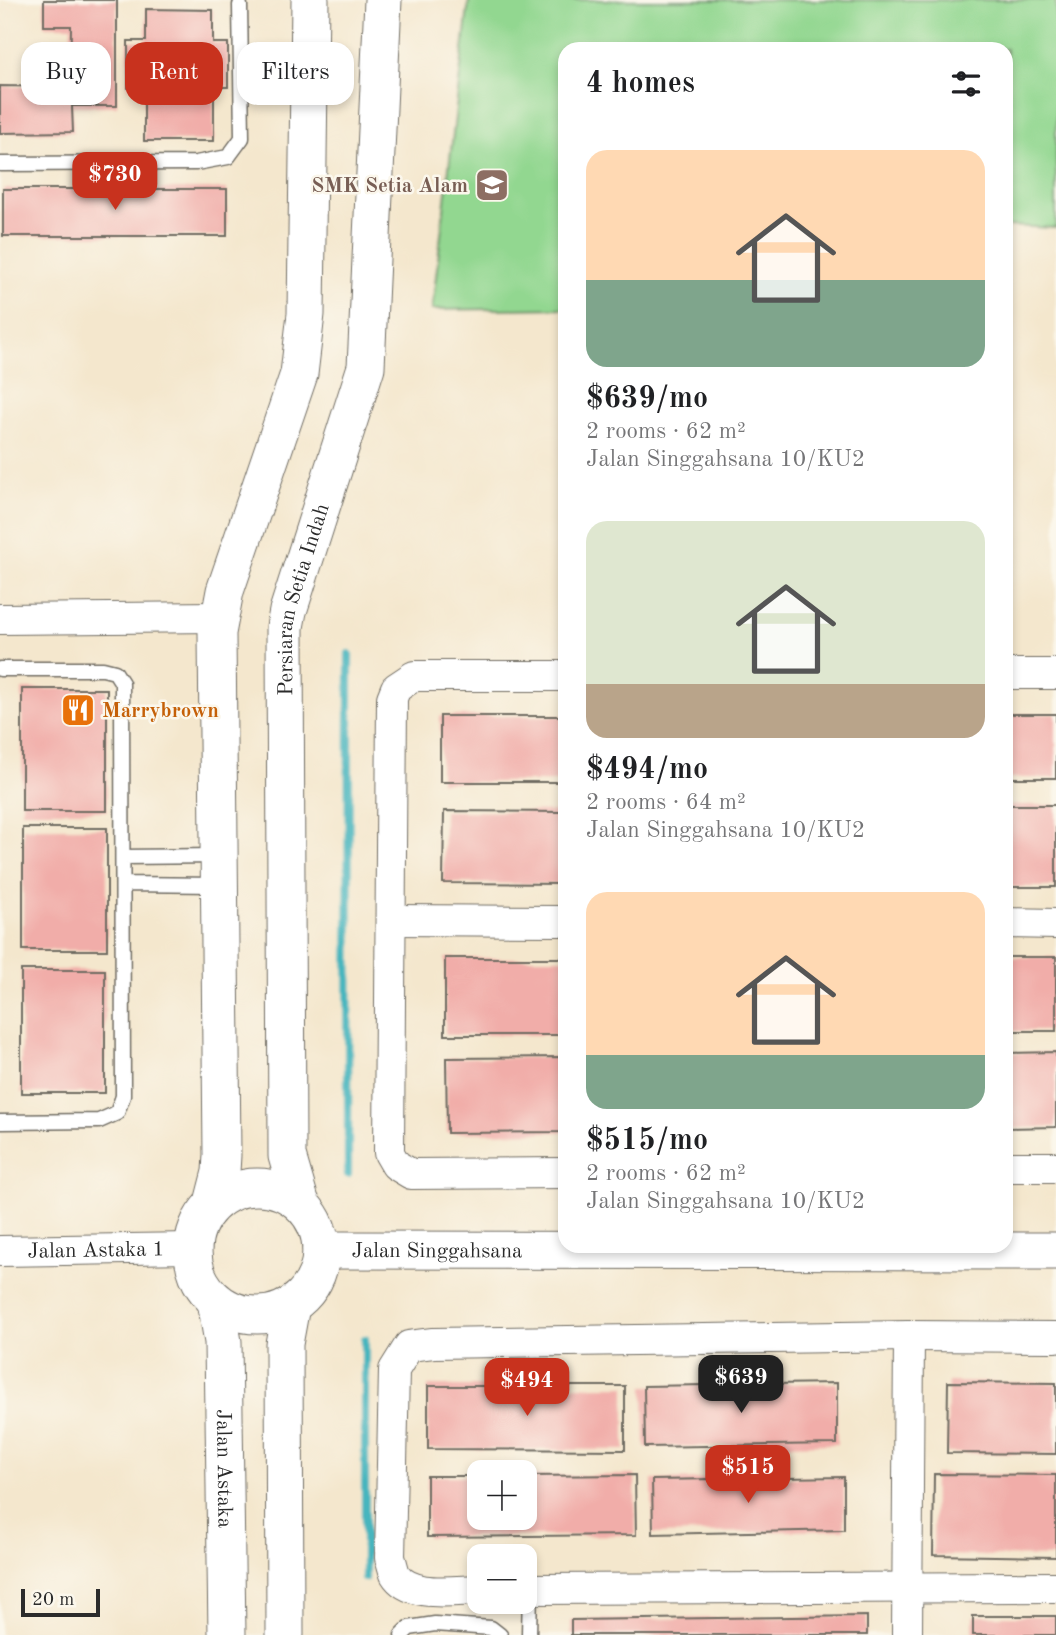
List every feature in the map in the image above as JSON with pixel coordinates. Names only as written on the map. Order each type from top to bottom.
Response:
[{"type":"street","points":[[213,1203],[221,1172],[222,1155],[218,633],[225,591],[299,374],[306,314],[310,0]]},
{"type":"street","name":"Persiaran Setia Indah","points":[[301,1204],[287,1156],[285,627],[366,367],[383,1]]},
{"type":"street","points":[[0,619],[220,617]]},
{"type":"street","points":[[1013,674],[1056,674]]},
{"type":"street","points":[[558,676],[414,676],[396,688],[391,710],[389,1153],[396,1166],[411,1174],[558,1173]]},
{"type":"street","points":[[391,920],[558,921]]},
{"type":"street","points":[[1013,923],[1056,924]]},
{"type":"street","points":[[1013,1167],[1056,1167]]},
{"type":"street","points":[[192,1248],[202,1216],[213,1203],[246,1187],[265,1187],[284,1193],[301,1204],[313,1220],[320,1238],[321,1258],[316,1277],[306,1293],[291,1306],[274,1314],[253,1316],[233,1311],[216,1301]]},
{"type":"street","name":"Jalan Astaka 1","points":[[0,1251],[192,1248]]},
{"type":"street","name":"Jalan Astaka","points":[[192,1248],[194,1268],[202,1286],[216,1301],[223,1342],[227,1635]]},
{"type":"street","name":"Jalan Singgahsana","points":[[321,1250],[558,1250]]},
{"type":"street","name":"Jalan Singgahsana","points":[[1013,1251],[1056,1251]]},
{"type":"street","points":[[285,1635],[284,1344],[291,1306]]},
{"type":"street","points":[[907,1635],[909,1336]]},
{"type":"street","points":[[467,1590],[421,1590],[407,1585],[396,1574],[390,1558],[394,1370],[409,1346],[432,1343],[909,1336],[1056,1337]]},
{"type":"street","points":[[537,1589],[1056,1587]]},
{"type":"lane","points":[[0,164],[196,163],[228,158],[242,138],[240,5]]},
{"type":"lane","points":[[0,669],[103,669],[115,672],[122,683],[123,1096],[117,1113],[99,1121],[0,1122]]},
{"type":"lane","points":[[122,857],[219,871]]},
{"type":"lane","points":[[122,884],[219,871]]},
{"type":"lane","points":[[529,1614],[529,1635]]},
{"type":"lane","points":[[401,1635],[409,1628],[435,1624],[491,1628],[500,1635]]},
{"type":"green space","name":"SMK Setia Alam","points":[[469,0],[1056,0],[1056,228],[1013,226],[1013,42],[558,42],[558,308],[432,310]]},
{"type":"building","points":[[44,0],[117,0],[117,106],[72,106],[73,132],[0,133],[0,86],[21,86],[21,105],[111,105],[111,42],[71,42],[71,26],[44,26]]},
{"type":"building","points":[[146,9],[213,10],[213,42],[128,42],[146,41]]},
{"type":"building","points":[[223,43],[228,43],[228,87],[223,87]]},
{"type":"building","points":[[144,105],[214,105],[214,141],[144,141]]},
{"type":"building","points":[[3,189],[227,189],[227,236],[3,236]]},
{"type":"building","points":[[22,689],[107,689],[107,811],[22,811]]},
{"type":"building","points":[[1013,714],[1056,714],[1056,778],[1013,778]]},
{"type":"building","points":[[440,716],[558,716],[558,782],[440,782]]},
{"type":"building","points":[[1013,805],[1056,805],[1056,887],[1013,887]]},
{"type":"building","points":[[444,811],[558,812],[558,884],[443,883]]},
{"type":"building","points":[[23,828],[107,828],[107,950],[23,950]]},
{"type":"building","points":[[1013,957],[1056,957],[1056,1031],[1013,1031]]},
{"type":"building","points":[[445,958],[558,958],[558,1035],[445,1035]]},
{"type":"building","points":[[21,970],[105,970],[105,1093],[21,1093]]},
{"type":"building","points":[[1056,1052],[1056,1127],[1013,1128],[1013,1053]]},
{"type":"building","points":[[558,1057],[558,1132],[447,1133],[446,1058]]},
{"type":"building","points":[[948,1382],[1056,1383],[1056,1454],[947,1453]]},
{"type":"building","points":[[837,1383],[837,1444],[645,1447],[644,1386]]},
{"type":"building","points":[[428,1386],[625,1386],[625,1450],[428,1449]]},
{"type":"building","points":[[934,1474],[1056,1475],[1056,1557],[933,1555]]},
{"type":"building","points":[[635,1475],[636,1535],[427,1537],[427,1476],[467,1476],[467,1530],[537,1530],[537,1476]]},
{"type":"building","points":[[844,1477],[844,1530],[653,1534],[652,1480]]},
{"type":"building","points":[[867,1616],[867,1635],[571,1635],[571,1620]]},
{"type":"building","points":[[973,1616],[1056,1616],[1056,1635],[973,1635]]},
{"type":"waterway","points":[[348,1174],[349,654]]},
{"type":"waterway","points":[[365,1339],[365,1578]]},
{"type":"place","name":"SMK Setia Alam","points":[[492,185]]},
{"type":"place","name":"Marrybrown","points":[[78,710]]}]
